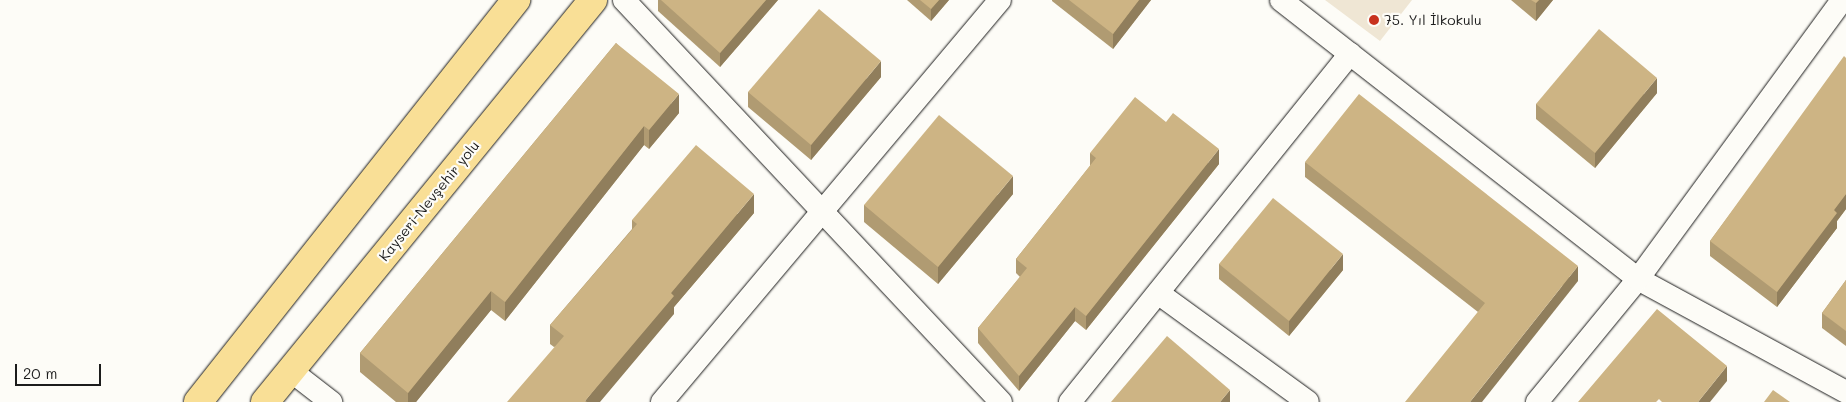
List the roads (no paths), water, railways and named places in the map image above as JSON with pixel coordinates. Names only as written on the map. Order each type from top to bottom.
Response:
[{"type":"highway","points":[[198,402],[516,0]]},
{"type":"highway","name":"Kayseri-Nevşehir yolu","points":[[265,402],[593,0]]},
{"type":"street","points":[[624,0],[1001,402]]},
{"type":"street","points":[[662,402],[1000,0]]},
{"type":"street","points":[[1281,0],[1638,278],[1846,392]]},
{"type":"street","points":[[1537,402],[1638,278],[1842,2]]},
{"type":"street","points":[[1070,402],[1350,54]]},
{"type":"street","points":[[1158,293],[1308,402]]},
{"type":"street","points":[[291,371],[331,402]]},
{"type":"place","name":"75. Yıl İlkokulu","points":[[1374,20]]}]
